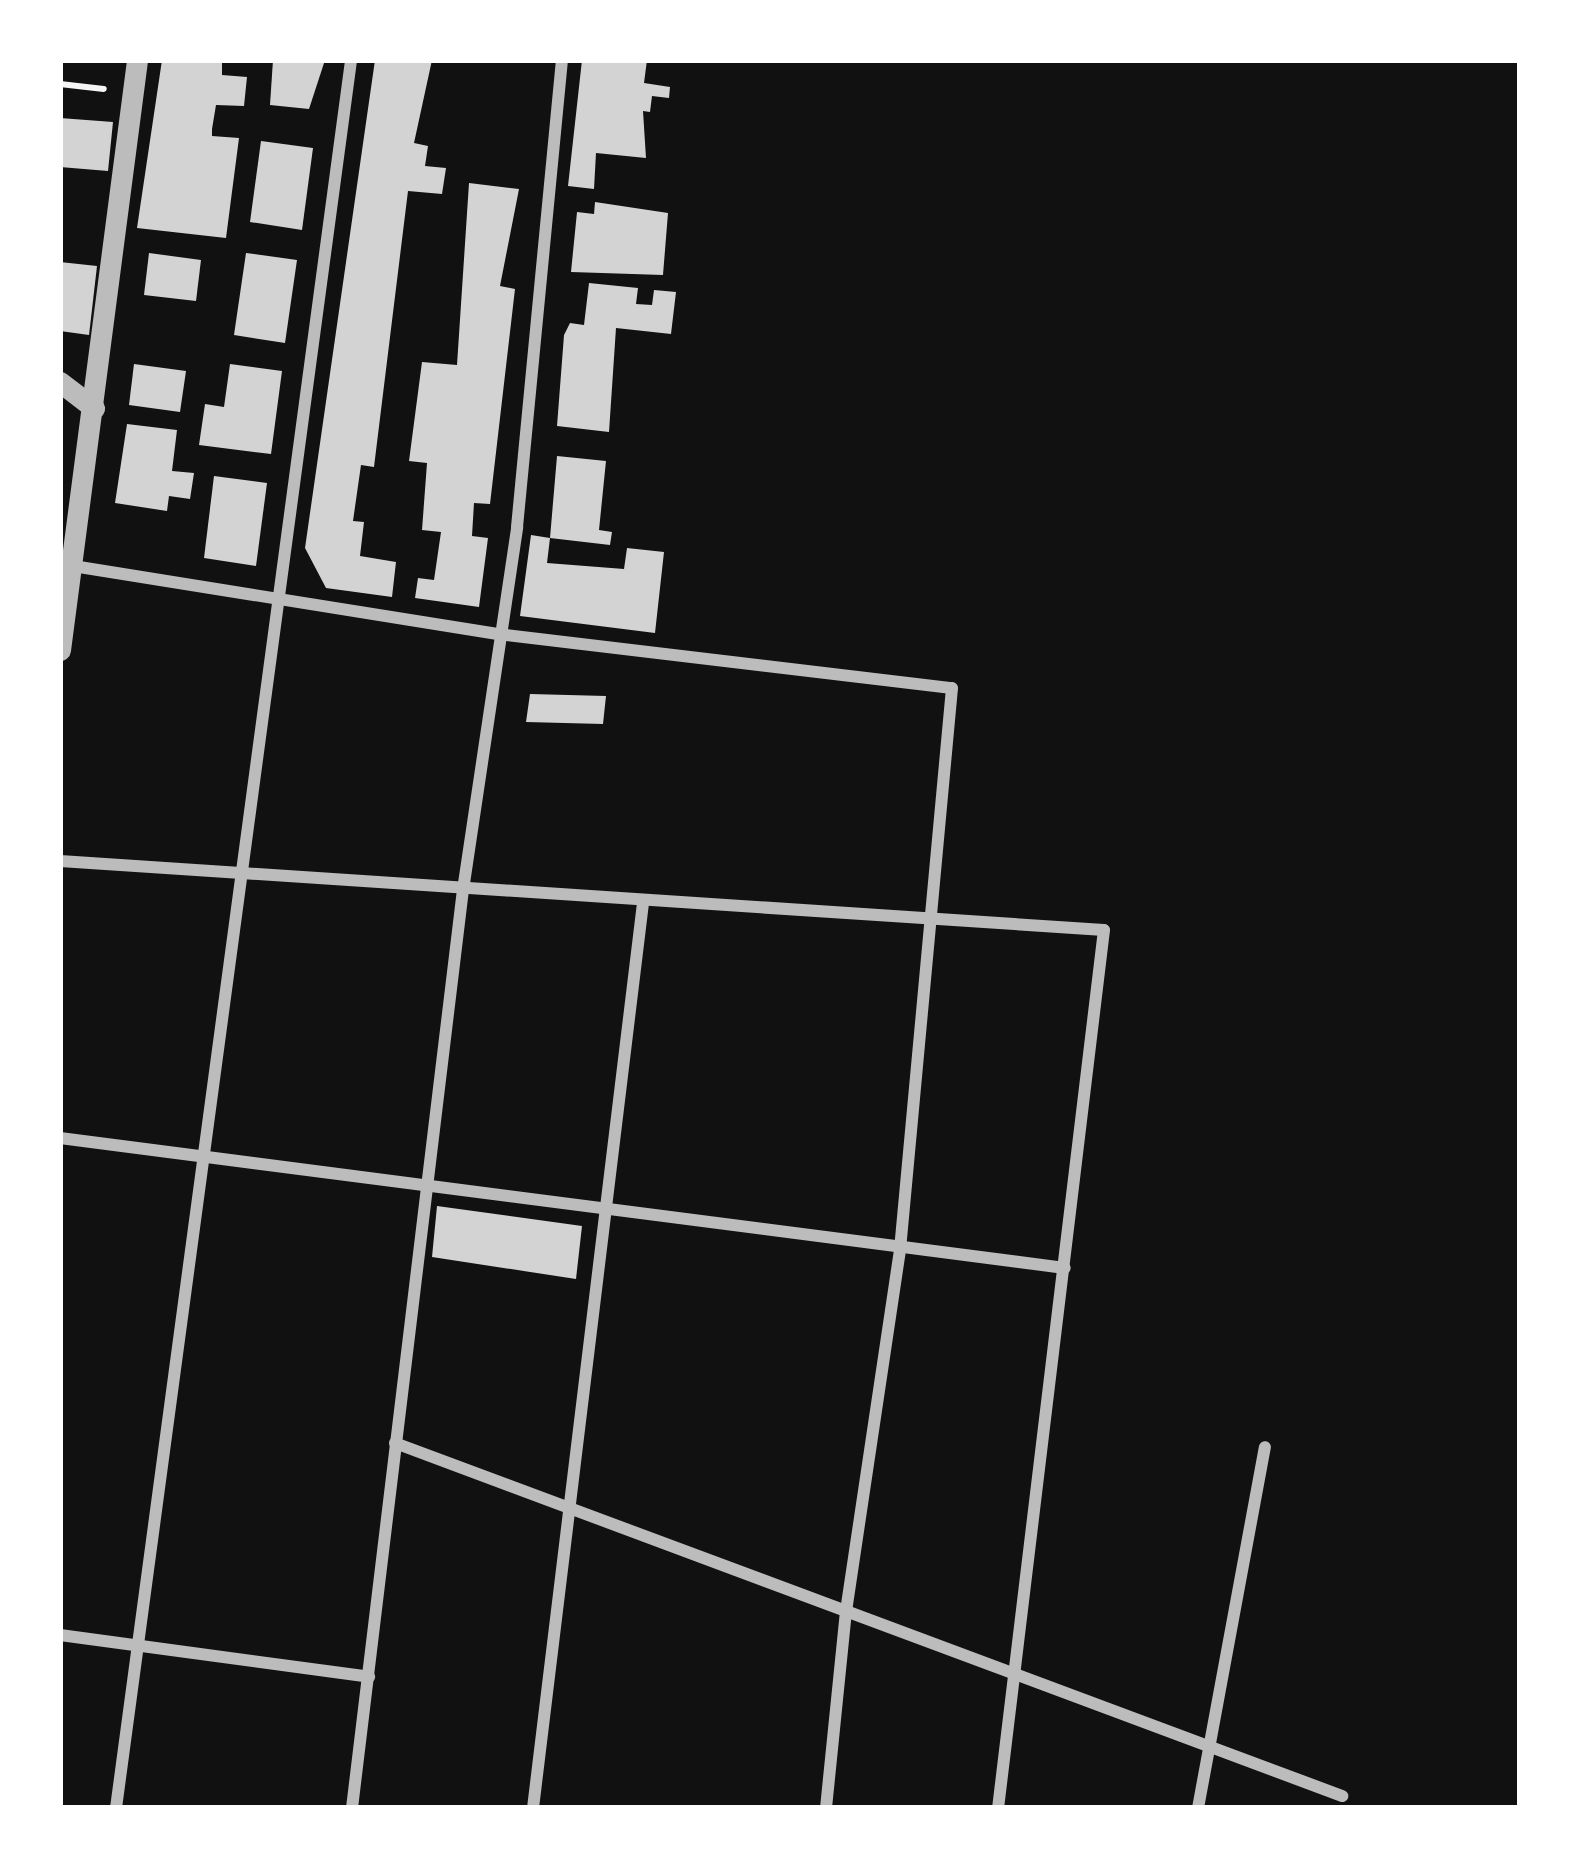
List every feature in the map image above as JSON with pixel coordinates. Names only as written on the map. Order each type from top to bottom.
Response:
[{"type":"street","points":[[60,650],[137,60]]},
{"type":"street","points":[[116,1808],[351,60]]},
{"type":"street","points":[[352,1808],[463,890],[517,527],[562,60]]},
{"type":"street","points":[[60,382],[94,408]]},
{"type":"street","points":[[73,566],[498,634],[952,688],[901,1250],[847,1611],[826,1808]]},
{"type":"street","points":[[60,861],[643,904],[1104,930],[998,1808]]},
{"type":"street","points":[[533,1808],[643,904]]},
{"type":"street","points":[[60,1138],[1065,1268]]},
{"type":"street","points":[[395,1443],[1342,1796]]},
{"type":"street","points":[[1198,1808],[1264,1447]]},
{"type":"street","points":[[60,1635],[369,1677]]},
{"type":"path","points":[[60,84],[114,91],[116,75]]},
{"type":"building","points":[[162,60],[222,60],[222,75],[247,77],[244,106],[216,105],[212,129],[212,136],[239,138],[226,238],[137,228]]},
{"type":"building","points":[[273,60],[325,60],[309,109],[270,105]]},
{"type":"building","points":[[375,60],[432,60],[414,143],[428,146],[425,166],[446,168],[442,194],[408,191],[374,467],[361,465],[353,521],[364,522],[360,556],[396,562],[392,597],[326,588],[305,548]]},
{"type":"building","points":[[582,60],[647,60],[644,83],[670,87],[669,98],[652,96],[650,112],[643,111],[646,158],[596,153],[594,189],[568,186]]},
{"type":"building","points":[[60,118],[113,122],[108,171],[60,167]]},
{"type":"building","points":[[261,141],[313,148],[302,230],[250,222]]},
{"type":"building","points":[[469,183],[519,189],[500,286],[515,289],[490,504],[474,503],[472,536],[488,538],[479,607],[415,598],[418,578],[434,580],[441,532],[422,530],[427,463],[409,461],[422,362],[457,365]]},
{"type":"building","points":[[595,202],[668,213],[663,275],[571,272],[577,212],[594,214]]},
{"type":"building","points":[[149,253],[201,260],[196,301],[144,295]]},
{"type":"building","points":[[246,253],[297,260],[285,343],[234,335]]},
{"type":"building","points":[[60,262],[97,266],[89,335],[60,331]]},
{"type":"building","points":[[589,283],[638,288],[636,304],[652,305],[654,290],[676,292],[671,334],[616,328],[609,432],[557,426],[564,335],[570,323],[584,325]]},
{"type":"building","points":[[134,364],[186,371],[180,412],[129,405]]},
{"type":"building","points":[[230,364],[282,371],[271,454],[199,445],[205,404],[224,407]]},
{"type":"building","points":[[127,424],[177,430],[172,471],[194,473],[190,499],[169,496],[167,511],[115,503]]},
{"type":"building","points":[[557,456],[606,461],[599,530],[612,532],[610,545],[550,538]]},
{"type":"building","points":[[214,476],[267,483],[256,566],[204,558]]},
{"type":"building","points":[[531,535],[550,538],[547,563],[624,569],[627,548],[664,552],[655,633],[520,616]]},
{"type":"building","points":[[530,694],[606,696],[603,724],[526,722]]},
{"type":"building","points":[[437,1206],[582,1226],[576,1279],[432,1257]]}]
